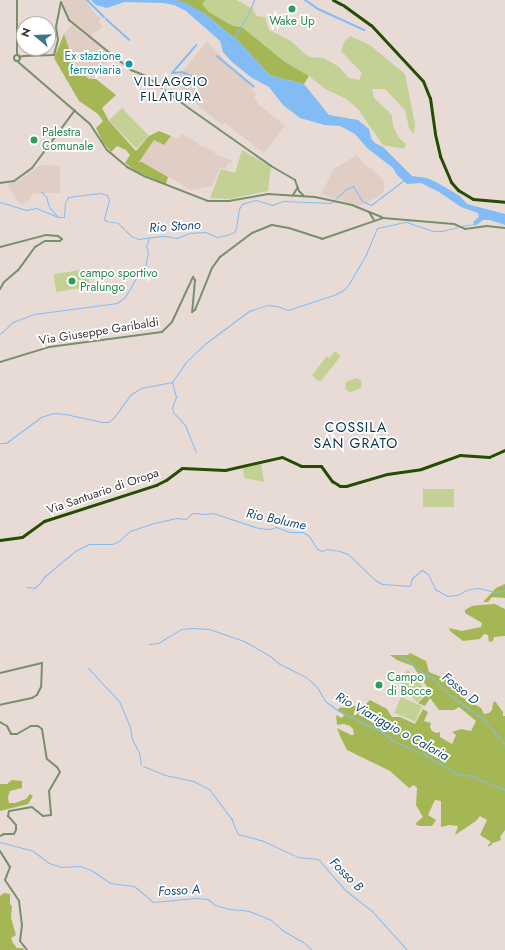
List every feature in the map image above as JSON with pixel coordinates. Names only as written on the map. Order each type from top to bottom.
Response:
[{"type":"main road","points":[[333,0],[342,3],[372,25],[423,81],[430,98],[440,156],[451,182],[458,190],[473,199],[505,202]]},
{"type":"main road","name":"Via Santuario di Oropa","points":[[0,540],[22,536],[44,521],[156,485],[166,480],[182,468],[225,470],[282,457],[301,466],[321,466],[332,481],[340,486],[346,486],[387,474],[414,470],[460,455],[489,457],[505,450]]},
{"type":"street","points":[[17,0],[17,16]]},
{"type":"street","points":[[56,48],[58,38],[56,25],[62,2],[69,20],[130,70],[146,76],[271,166],[296,180],[298,186],[298,196]]},
{"type":"street","points":[[18,56],[14,58],[90,124],[104,146],[128,167],[192,196],[208,201],[222,202],[263,194],[305,196],[334,200],[383,218],[457,225],[462,229],[496,226],[505,228]]},
{"type":"street","points":[[17,61],[18,56]]},
{"type":"street","points":[[0,183],[20,178],[38,161],[75,110]]},
{"type":"street","points":[[292,195],[298,191]]},
{"type":"street","points":[[298,191],[305,196]]},
{"type":"street","points":[[373,215],[374,220]]},
{"type":"street","points":[[369,222],[373,215]]},
{"type":"street","name":"Via Giuseppe Garibaldi","points":[[0,362],[49,346],[162,332],[172,322],[193,277],[195,280],[192,312],[195,310],[212,268],[218,260],[252,233],[269,226],[279,226],[322,239],[383,218]]},
{"type":"street","points":[[0,247],[46,235],[58,236],[62,239],[60,241],[45,241],[34,247],[18,270],[4,282],[0,289]]},
{"type":"street","points":[[0,673],[42,663],[41,687],[38,693],[32,698],[0,705]]},
{"type":"street","points":[[0,722],[7,726],[11,734],[17,734],[31,726],[38,726],[42,728],[47,759],[57,767],[60,772],[49,791],[51,815],[43,816],[32,807],[9,811],[8,816],[16,825],[16,830],[14,834],[4,834],[0,836]]},
{"type":"street","points":[[0,851],[10,867],[5,880],[18,898],[22,925],[20,941],[26,950]]},
{"type":"shaded area","points":[[60,0],[86,0],[97,17],[99,16],[101,19],[99,21],[103,27],[91,35],[112,55],[91,80],[75,66],[64,34],[73,23],[68,17],[63,1]]},
{"type":"shaded area","points":[[207,41],[227,63],[254,85],[251,89],[256,94],[254,97],[258,104],[285,126],[264,153],[225,123],[223,125],[203,110],[172,80],[183,71]]},
{"type":"shaded area","points":[[181,134],[197,142],[198,145],[214,151],[215,154],[233,161],[232,163],[228,163],[226,169],[220,168],[212,186],[191,190],[143,162],[139,162],[154,140],[164,145],[171,136],[178,139]]},
{"type":"shaded area","points":[[357,155],[365,165],[372,169],[385,182],[383,193],[369,202],[358,206],[321,194],[334,169]]},
{"type":"shaded area","points":[[40,165],[60,166],[60,193],[34,193],[27,202],[22,205],[17,201],[7,184],[22,178]]},
{"type":"green space","points":[[177,0],[206,0],[202,4],[209,12],[233,26],[242,27],[285,62],[309,76],[304,84],[271,76],[236,39],[205,14]]},
{"type":"green space","points":[[206,0],[236,0],[253,9],[256,16],[265,17],[269,30],[291,41],[305,54],[311,57],[324,58],[339,67],[349,78],[359,80],[362,73],[341,51],[344,42],[350,36],[370,45],[405,74],[415,124],[414,134],[409,128],[405,110],[385,89],[372,89],[374,98],[392,115],[393,126],[399,138],[406,144],[404,149],[383,145],[358,109],[346,99],[325,89],[309,76],[285,62],[242,27],[233,26],[209,12],[202,4]]},
{"type":"green space","points":[[64,34],[75,66],[89,79],[96,79],[116,95],[102,108],[109,121],[136,151],[149,136],[159,131],[171,136],[164,145],[154,140],[139,162],[142,162],[168,177],[166,184],[136,171],[125,163],[130,155],[126,150],[117,146],[111,152],[102,141],[96,128],[103,121],[98,114],[79,101],[54,58]]},
{"type":"green space","points":[[122,108],[149,136],[136,149],[109,121]]},
{"type":"green space","points":[[242,150],[271,167],[268,191],[230,199],[210,198],[221,169],[235,173]]},
{"type":"green space","name":"campo sportivo Pralungo","points":[[87,269],[90,287],[56,292],[53,274]]},
{"type":"green space","points":[[335,351],[341,356],[321,381],[318,381],[312,375],[327,356],[329,358]]},
{"type":"green space","points":[[357,378],[361,380],[361,388],[351,392],[347,391],[345,388],[346,382]]},
{"type":"green space","points":[[261,464],[264,482],[244,478],[243,468]]},
{"type":"green space","points":[[423,489],[454,489],[454,507],[423,507]]},
{"type":"green space","points":[[505,584],[505,598],[492,597],[488,602],[483,602],[496,588]]},
{"type":"green space","points":[[495,604],[505,609],[505,636],[494,637],[493,641],[489,642],[488,635],[484,634],[480,639],[463,641],[450,631],[449,628],[462,631],[481,627],[482,623],[465,613],[465,610],[472,606]]},
{"type":"green space","points":[[410,653],[426,661],[429,672],[444,678],[454,687],[461,686],[466,689],[467,692],[462,697],[481,708],[484,714],[489,713],[492,710],[493,703],[495,701],[503,712],[503,716],[505,716],[505,830],[500,837],[501,840],[490,846],[487,846],[491,842],[480,835],[487,820],[480,816],[476,821],[455,835],[458,826],[449,825],[441,827],[441,801],[435,800],[428,815],[436,820],[432,826],[419,826],[415,824],[423,817],[416,805],[417,788],[414,785],[409,788],[390,771],[347,750],[340,736],[337,728],[354,735],[353,729],[350,726],[344,724],[337,725],[336,715],[342,718],[344,715],[338,711],[339,708],[365,705],[370,700],[387,709],[392,717],[400,717],[415,724],[423,709],[428,712],[424,721],[431,723],[430,727],[432,731],[437,733],[440,732],[440,737],[452,744],[456,735],[452,732],[461,729],[471,731],[476,721],[459,707],[454,710],[439,710],[430,698],[425,706],[418,703],[430,691],[413,666],[397,660],[390,655],[408,655]]},
{"type":"green space","points":[[408,670],[428,692],[417,702],[397,680]]},
{"type":"green space","points":[[401,697],[422,706],[416,722],[394,713]]},
{"type":"green space","points":[[12,780],[22,781],[22,788],[10,791],[8,797],[9,803],[15,803],[26,799],[30,794],[33,796],[28,804],[0,811],[0,784],[7,784]]},
{"type":"green space","points":[[4,893],[10,894],[10,904],[12,906],[11,918],[16,935],[11,938],[17,948],[23,948],[24,950],[0,950],[0,896]]},
{"type":"water","points":[[91,0],[177,0],[190,5],[205,14],[236,39],[271,76],[304,84],[329,115],[358,120],[369,129],[371,138],[375,143],[383,147],[412,176],[427,178],[436,182],[460,196],[467,204],[505,214],[505,225],[490,220],[483,220],[475,226],[473,222],[479,217],[478,213],[461,207],[439,192],[421,183],[407,184],[397,175],[393,168],[367,148],[355,134],[340,126],[324,125],[300,118],[283,105],[269,87],[252,78],[232,62],[223,52],[220,41],[186,11],[174,5],[163,3],[124,2],[107,8],[96,5]]},
{"type":"waterway","points":[[87,0],[104,17]]},
{"type":"waterway","points":[[234,38],[254,0]]},
{"type":"waterway","points":[[305,0],[318,9],[364,30]]},
{"type":"waterway","points":[[106,19],[129,40]]},
{"type":"waterway","points":[[172,73],[196,45]]},
{"type":"waterway","points":[[217,56],[254,87]]},
{"type":"waterway","points":[[174,73],[182,72],[191,76]]},
{"type":"waterway","name":"Rio Stono","points":[[0,202],[27,210],[36,208],[58,217],[64,217],[65,203],[68,197],[100,193],[107,195],[109,200],[104,219],[106,221],[118,223],[131,236],[138,239],[164,236],[177,238],[189,233],[205,232],[217,237],[234,232],[239,209],[242,204],[256,200],[272,205],[283,201],[331,203],[346,189],[353,186],[362,201],[371,205],[404,180]]},
{"type":"waterway","points":[[41,192],[46,196],[49,207],[58,217]]},
{"type":"waterway","points":[[0,443],[6,443],[41,417],[53,413],[109,422],[131,394],[141,388],[172,382],[186,362],[206,343],[249,311],[267,305],[277,306],[288,310],[334,295],[345,289],[366,254],[377,228],[406,222],[433,231],[442,231],[458,227]]},
{"type":"waterway","points":[[461,226],[473,224]]},
{"type":"waterway","points":[[0,334],[13,322],[34,314],[117,303],[125,297],[137,276],[145,268],[148,253],[146,246],[149,238]]},
{"type":"waterway","points":[[172,382],[176,397],[172,407],[173,412],[185,425],[196,452]]},
{"type":"waterway","name":"Rio Bolume","points":[[27,587],[34,588],[44,577],[75,551],[89,544],[112,544],[119,541],[130,531],[150,524],[176,518],[186,519],[192,513],[213,513],[258,528],[270,529],[276,527],[290,532],[303,532],[309,536],[317,549],[322,551],[327,549],[348,554],[375,580],[382,584],[408,586],[410,585],[412,578],[422,570],[428,574],[435,589],[447,596],[457,595],[469,589],[478,588],[495,592],[505,590]]},
{"type":"waterway","name":"Rio Viariggio o Caloria","points":[[149,644],[158,643],[181,629],[192,628],[209,629],[244,641],[270,656],[278,663],[306,677],[317,687],[325,701],[339,711],[382,732],[395,742],[424,754],[457,774],[472,776],[505,790]]},
{"type":"waterway","name":"Fosso D","points":[[399,656],[408,660],[423,673],[433,678],[450,695],[483,719],[505,744]]},
{"type":"waterway","name":"Fosso B","points":[[88,668],[119,701],[130,727],[132,739],[139,753],[141,765]]},
{"type":"waterway","name":"Fosso B","points":[[143,766],[165,775],[193,781],[209,789],[232,820],[235,828]]},
{"type":"waterway","name":"Fosso B","points":[[236,830],[238,834],[261,840],[298,857],[318,859],[345,890],[372,911],[407,950]]},
{"type":"waterway","name":"Fosso A","points":[[0,842],[33,851],[49,863],[61,867],[80,866],[91,870],[110,883],[134,886],[153,902],[196,898],[208,899],[215,905],[228,909],[249,911],[271,920],[282,930],[303,942],[312,950]]},
{"type":"place","name":"Wake Up","points":[[292,9]]},
{"type":"place","name":"Ex stazione ferroviaria","points":[[129,64]]},
{"type":"place","name":"Palestra Comunale","points":[[34,140]]},
{"type":"place","name":"campo sportivo Pralungo","points":[[72,281]]},
{"type":"place","name":"Campo di Bocce","points":[[379,685]]},
{"type":"district","name":"VILLAGGIO FILATURA","points":[[171,90]]},
{"type":"district","name":"COSSILA SAN GRATO","points":[[356,436]]}]
